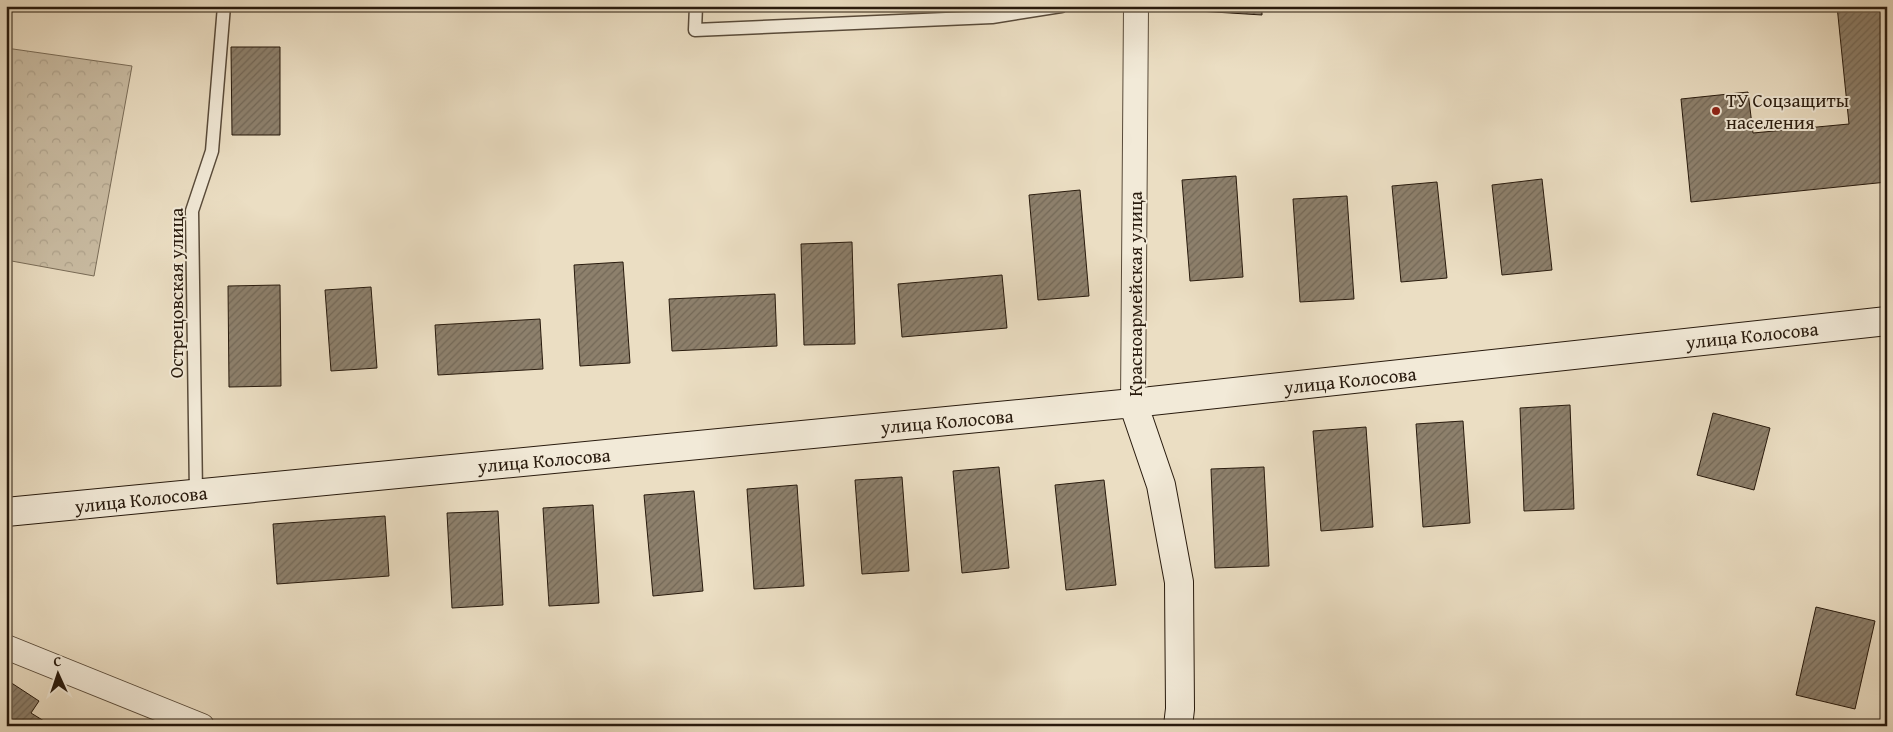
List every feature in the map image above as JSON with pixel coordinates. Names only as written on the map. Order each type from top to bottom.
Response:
[{"type":"main road","name":"улица Колосова","points":[[6,512],[1133,403],[1887,321]]},
{"type":"main road","name":"Красноармейская улица","points":[[1133,403],[1161,485],[1179,582],[1180,709],[1178,726]]},
{"type":"street","name":"Красноармейская улица","points":[[1133,403],[1136,6]]},
{"type":"street","points":[[6,647],[202,726]]},
{"type":"lane","name":"Острецовская улица","points":[[196,494],[192,211],[212,151],[224,6]]},
{"type":"lane","points":[[696,6],[695,30],[992,17],[1061,6]]},
{"type":"green space","points":[[6,48],[132,66],[94,276],[6,260]]},
{"type":"building","points":[[1198,6],[1262,6],[1262,15],[1198,11]]},
{"type":"building","name":"ТУ Соцзащиты населения","points":[[1837,6],[1887,6],[1887,182],[1691,202],[1681,99],[1748,92],[1753,133],[1849,124]]},
{"type":"building","points":[[231,47],[280,47],[280,135],[232,135]]},
{"type":"building","points":[[1236,176],[1243,277],[1190,281],[1182,180]]},
{"type":"building","points":[[1542,179],[1552,270],[1502,275],[1492,185]]},
{"type":"building","points":[[1437,182],[1447,278],[1401,282],[1392,186]]},
{"type":"building","points":[[1080,190],[1089,296],[1038,300],[1029,195]]},
{"type":"building","points":[[1347,196],[1354,299],[1300,302],[1293,199]]},
{"type":"building","points":[[852,242],[855,344],[804,345],[801,244]]},
{"type":"building","points":[[623,262],[630,363],[580,366],[574,265]]},
{"type":"building","points":[[1002,275],[1007,328],[902,337],[898,284]]},
{"type":"building","points":[[280,285],[281,386],[229,387],[228,286]]},
{"type":"building","points":[[371,287],[377,368],[331,371],[325,290]]},
{"type":"building","points":[[775,294],[777,346],[672,351],[669,299]]},
{"type":"building","points":[[540,319],[543,369],[438,375],[435,325]]},
{"type":"building","points":[[1570,405],[1574,509],[1524,511],[1520,408]]},
{"type":"building","points":[[1713,413],[1770,428],[1754,490],[1697,475]]},
{"type":"building","points":[[1463,421],[1470,523],[1423,527],[1416,424]]},
{"type":"building","points":[[1366,427],[1373,527],[1321,531],[1313,431]]},
{"type":"building","points":[[999,467],[1009,568],[962,573],[953,471]]},
{"type":"building","points":[[1264,467],[1269,566],[1215,568],[1211,469]]},
{"type":"building","points":[[902,477],[909,571],[862,574],[855,480]]},
{"type":"building","points":[[1104,480],[1116,585],[1066,590],[1055,485]]},
{"type":"building","points":[[797,485],[804,586],[754,589],[747,489]]},
{"type":"building","points":[[694,491],[703,591],[653,596],[644,495]]},
{"type":"building","points":[[593,505],[599,603],[549,606],[543,508]]},
{"type":"building","points":[[498,511],[503,605],[452,608],[447,513]]},
{"type":"building","points":[[385,516],[389,576],[277,584],[273,524]]},
{"type":"building","points":[[1816,607],[1875,621],[1855,709],[1796,695]]},
{"type":"building","points":[[10,682],[39,701],[31,713],[44,721],[41,726],[6,726],[6,689]]},
{"type":"place","name":"ТУ Соцзащиты населения","points":[[1716,111]]}]
